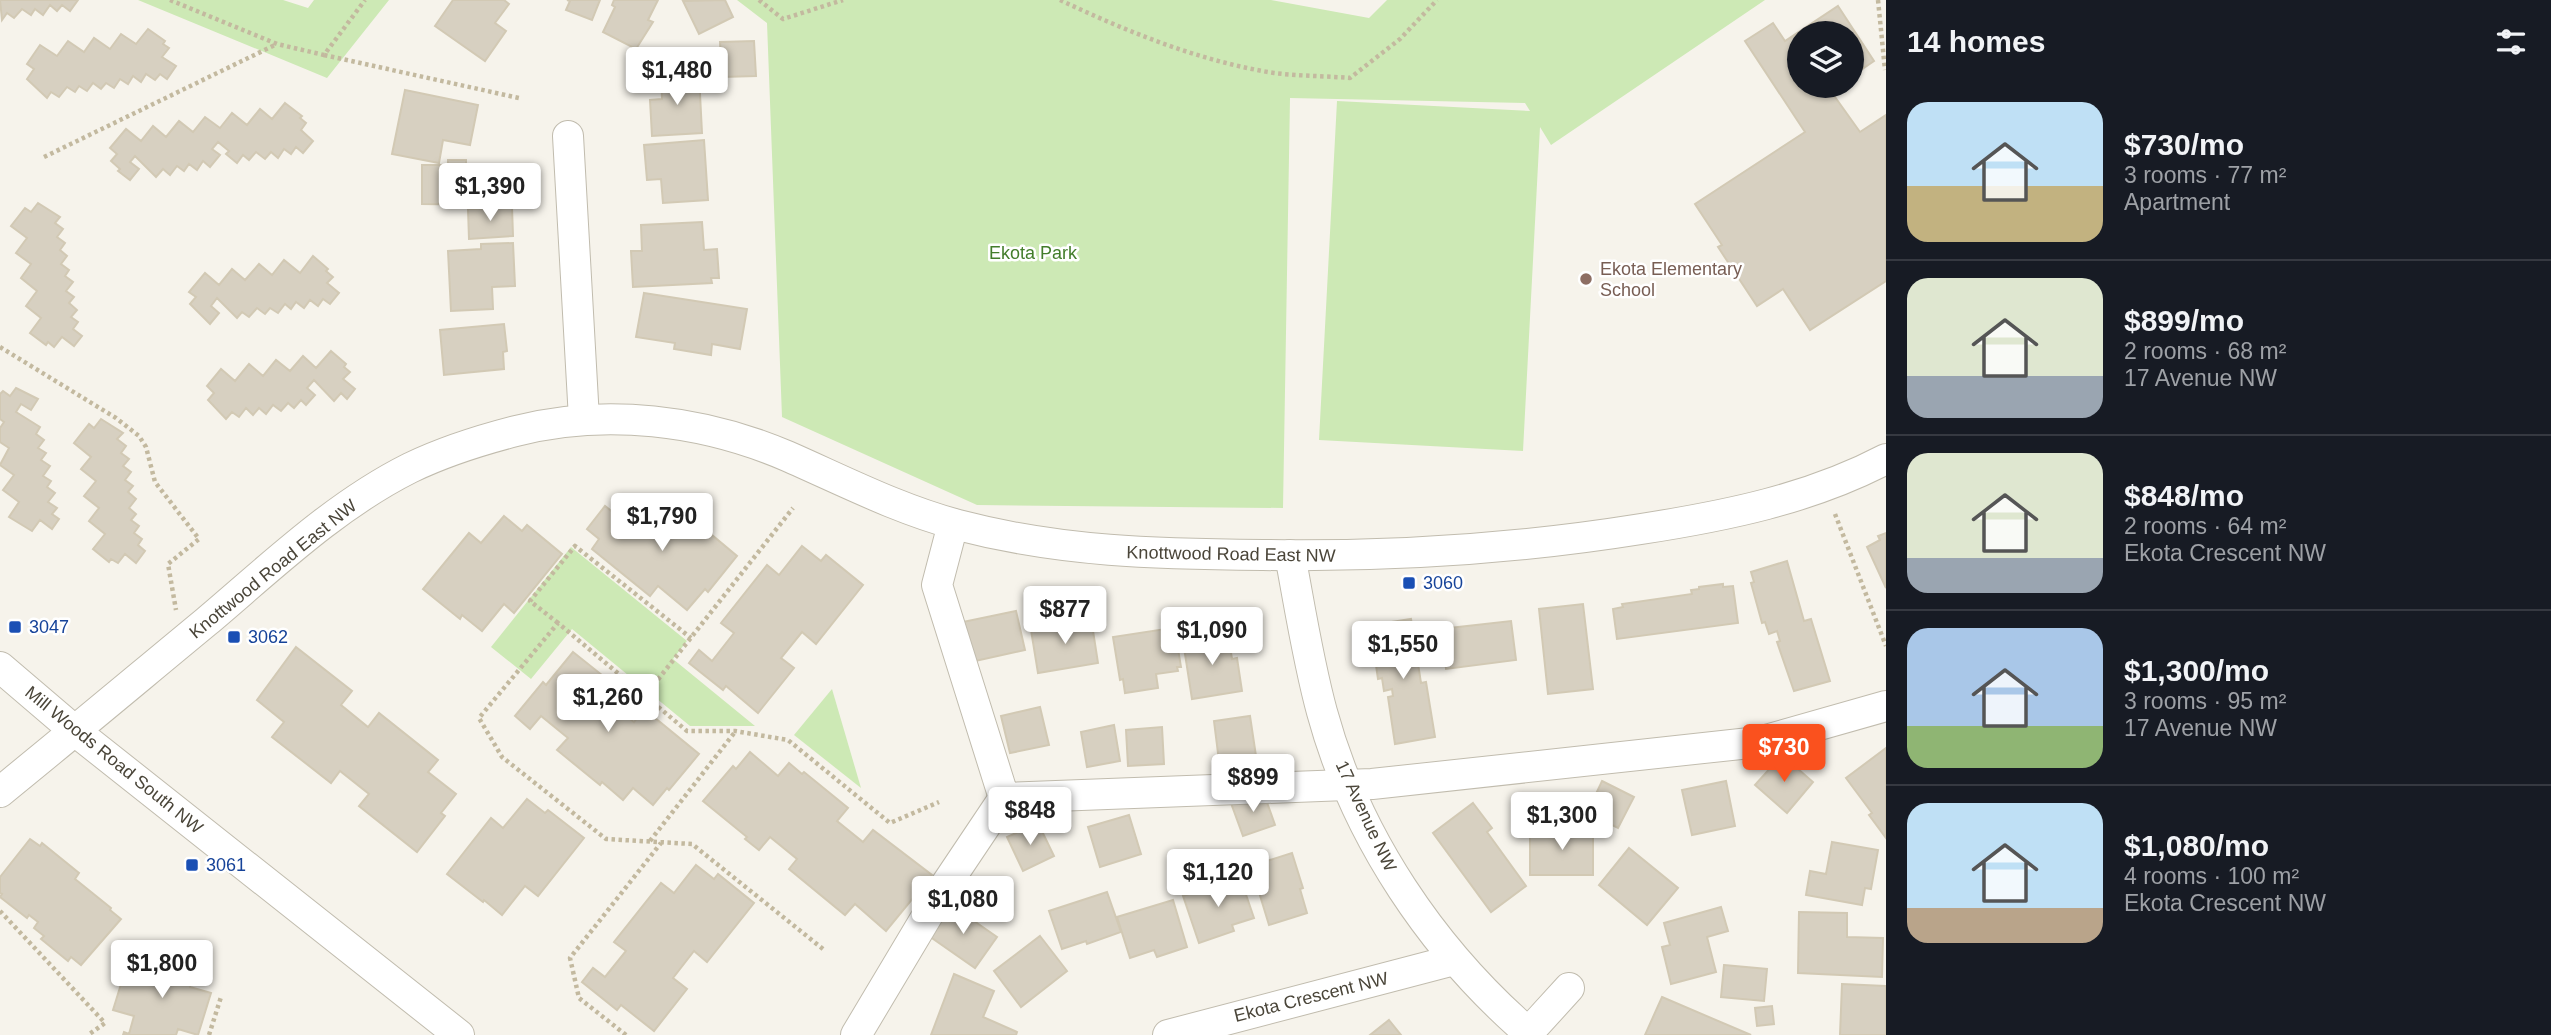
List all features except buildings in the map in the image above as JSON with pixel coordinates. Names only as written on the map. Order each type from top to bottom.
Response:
[{"type":"street","points":[[568,136],[584,419]]},
{"type":"street","name":"Knottwood Road East NW","points":[[0,792],[302,542],[374,489],[412,467],[460,448],[550,423],[624,418],[669,424],[750,443],[876,496],[953,524],[1023,541],[1076,548],[1168,554],[1394,554],[1538,543],[1710,519],[1805,493],[1866,470],[1886,459]]},
{"type":"street","points":[[953,524],[937,585],[1004,798]]},
{"type":"street","name":"17 Avenue NW","points":[[1290,555],[1311,668],[1323,715],[1349,786],[1391,871],[1454,960],[1529,1034],[1569,988]]},
{"type":"street","name":"Mill Woods Road South NW","points":[[0,667],[75,731],[459,1035]]},
{"type":"street","points":[[1004,798],[1349,786],[1759,742],[1886,706]]},
{"type":"street","points":[[856,1035],[945,886],[1004,798]]},
{"type":"street","name":"Ekota Crescent NW","points":[[1168,1035],[1240,1026],[1454,960]]},
{"type":"path","points":[[170,0],[277,44],[519,98]]},
{"type":"path","points":[[324,55],[365,0]]},
{"type":"path","points":[[759,0],[783,19],[843,0]]},
{"type":"path","points":[[1060,0],[1120,29],[1179,51],[1275,73],[1350,78],[1400,39],[1437,0]]},
{"type":"path","points":[[1878,0],[1885,70]]},
{"type":"path","points":[[44,157],[277,44]]},
{"type":"path","points":[[0,346],[116,418],[143,442],[155,482],[199,539],[167,564],[176,611]]},
{"type":"path","points":[[645,696],[793,508]]},
{"type":"path","points":[[1835,514],[1886,646]]},
{"type":"path","points":[[691,638],[575,546],[530,601],[687,732],[735,732],[788,740],[890,823],[940,802]]},
{"type":"path","points":[[558,623],[479,718],[502,757],[606,839],[692,844],[823,949]]},
{"type":"path","points":[[649,841],[735,732]]},
{"type":"path","points":[[626,1035],[579,998],[570,958],[662,842]]},
{"type":"path","points":[[0,911],[105,1023],[88,1035]]},
{"type":"path","points":[[209,1035],[221,997]]},
{"type":"green space","points":[[138,0],[283,0],[308,8],[314,0],[389,0],[327,78]]},
{"type":"green space","name":"Ekota Park","points":[[737,0],[1271,0],[1369,18],[1387,0],[1765,0],[1551,145],[1540,127],[1523,451],[1319,440],[1337,101],[1530,111],[1525,103],[1290,98],[1283,508],[977,505],[782,417],[767,23]]},
{"type":"green space","points":[[571,547],[687,641],[673,659],[755,726],[690,726],[572,629],[531,679],[491,647]]},
{"type":"green space","points":[[832,689],[861,788],[794,735]]},
{"type":"place","name":"Ekota Elementary School","points":[[1586,279]]},
{"type":"place","name":"3060","points":[[1409,583]]},
{"type":"place","name":"3047","points":[[15,627]]},
{"type":"place","name":"3062","points":[[234,637]]},
{"type":"place","name":"3061","points":[[192,865]]}]
